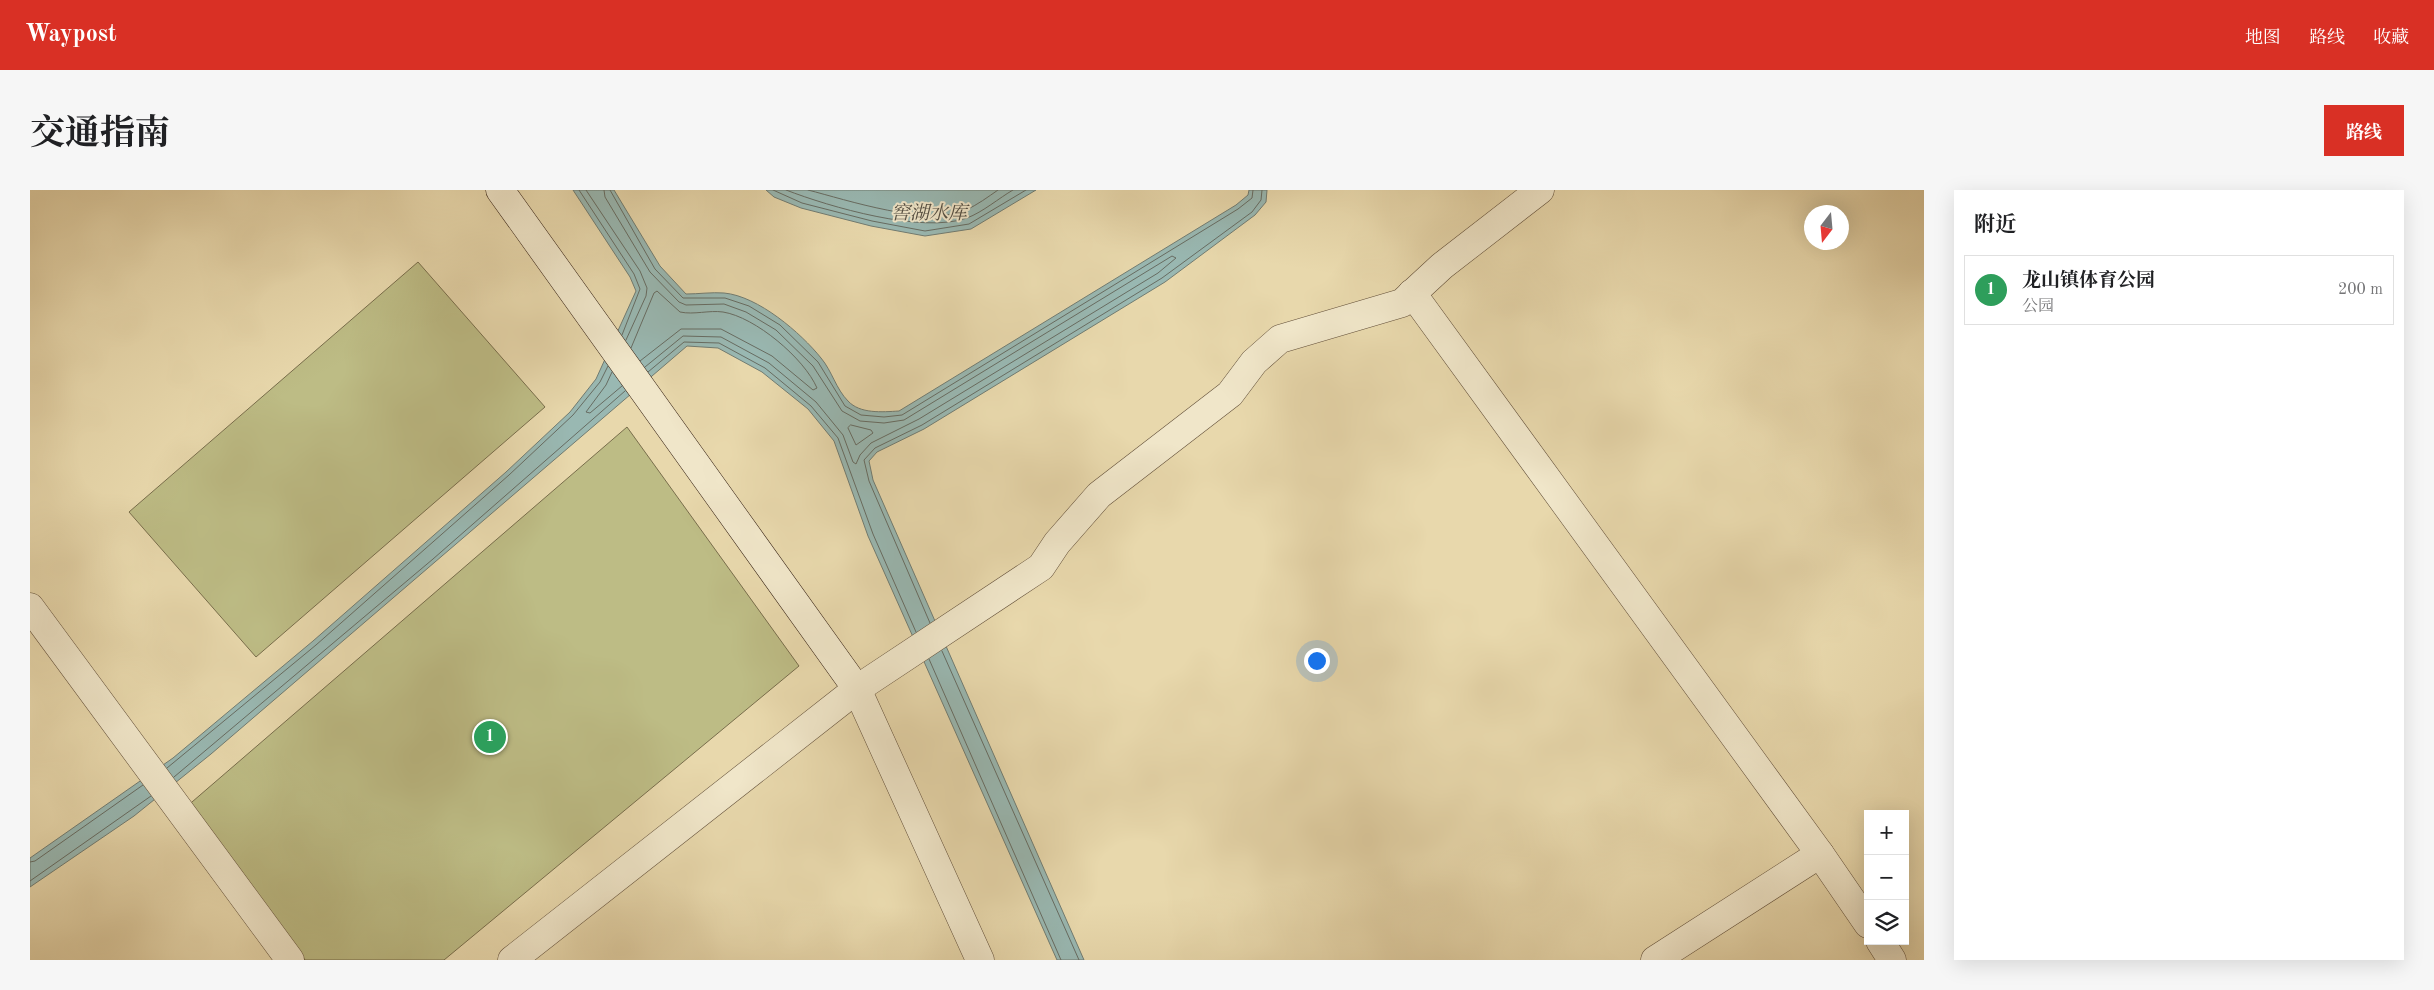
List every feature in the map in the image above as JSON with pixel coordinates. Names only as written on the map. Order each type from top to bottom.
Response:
[{"type":"street","points":[[500,190],[857,689],[980,960]]},
{"type":"street","points":[[512,960],[857,689],[1041,567],[1058,543],[1098,495],[1230,394],[1254,362],[1280,339],[1402,303],[1442,266],[1540,190]]},
{"type":"street","points":[[1412,293],[1820,854],[1864,918]]},
{"type":"street","points":[[30,607],[290,960]]},
{"type":"street","points":[[1654,960],[1820,854]]},
{"type":"street","points":[[1883,945],[1892,960]]},
{"type":"shaded area","points":[[418,262],[545,407],[256,657],[129,512]]},
{"type":"shaded area","points":[[627,427],[799,666],[444,960],[305,960],[185,808]]},
{"type":"water","points":[[573,190],[614,190],[660,266],[686,294],[724,293],[751,301],[764,308],[790,327],[812,348],[825,363],[840,391],[848,401],[859,408],[879,412],[899,411],[1236,205],[1248,195],[1249,190],[1267,190],[1266,202],[1255,215],[1165,282],[924,429],[877,452],[869,461],[873,480],[1084,960],[1057,960],[868,536],[834,441],[808,409],[762,372],[718,348],[687,346],[211,754],[134,816],[30,887],[30,858],[173,758],[313,641],[506,472],[570,412],[596,379],[636,291],[630,277]]},
{"type":"water","name":"窖湖水库","points":[[766,190],[1036,190],[971,229],[925,236],[871,226],[801,208],[774,197]]},
{"type":"place","name":"龙山镇体育公园","points":[[490,737]]}]
